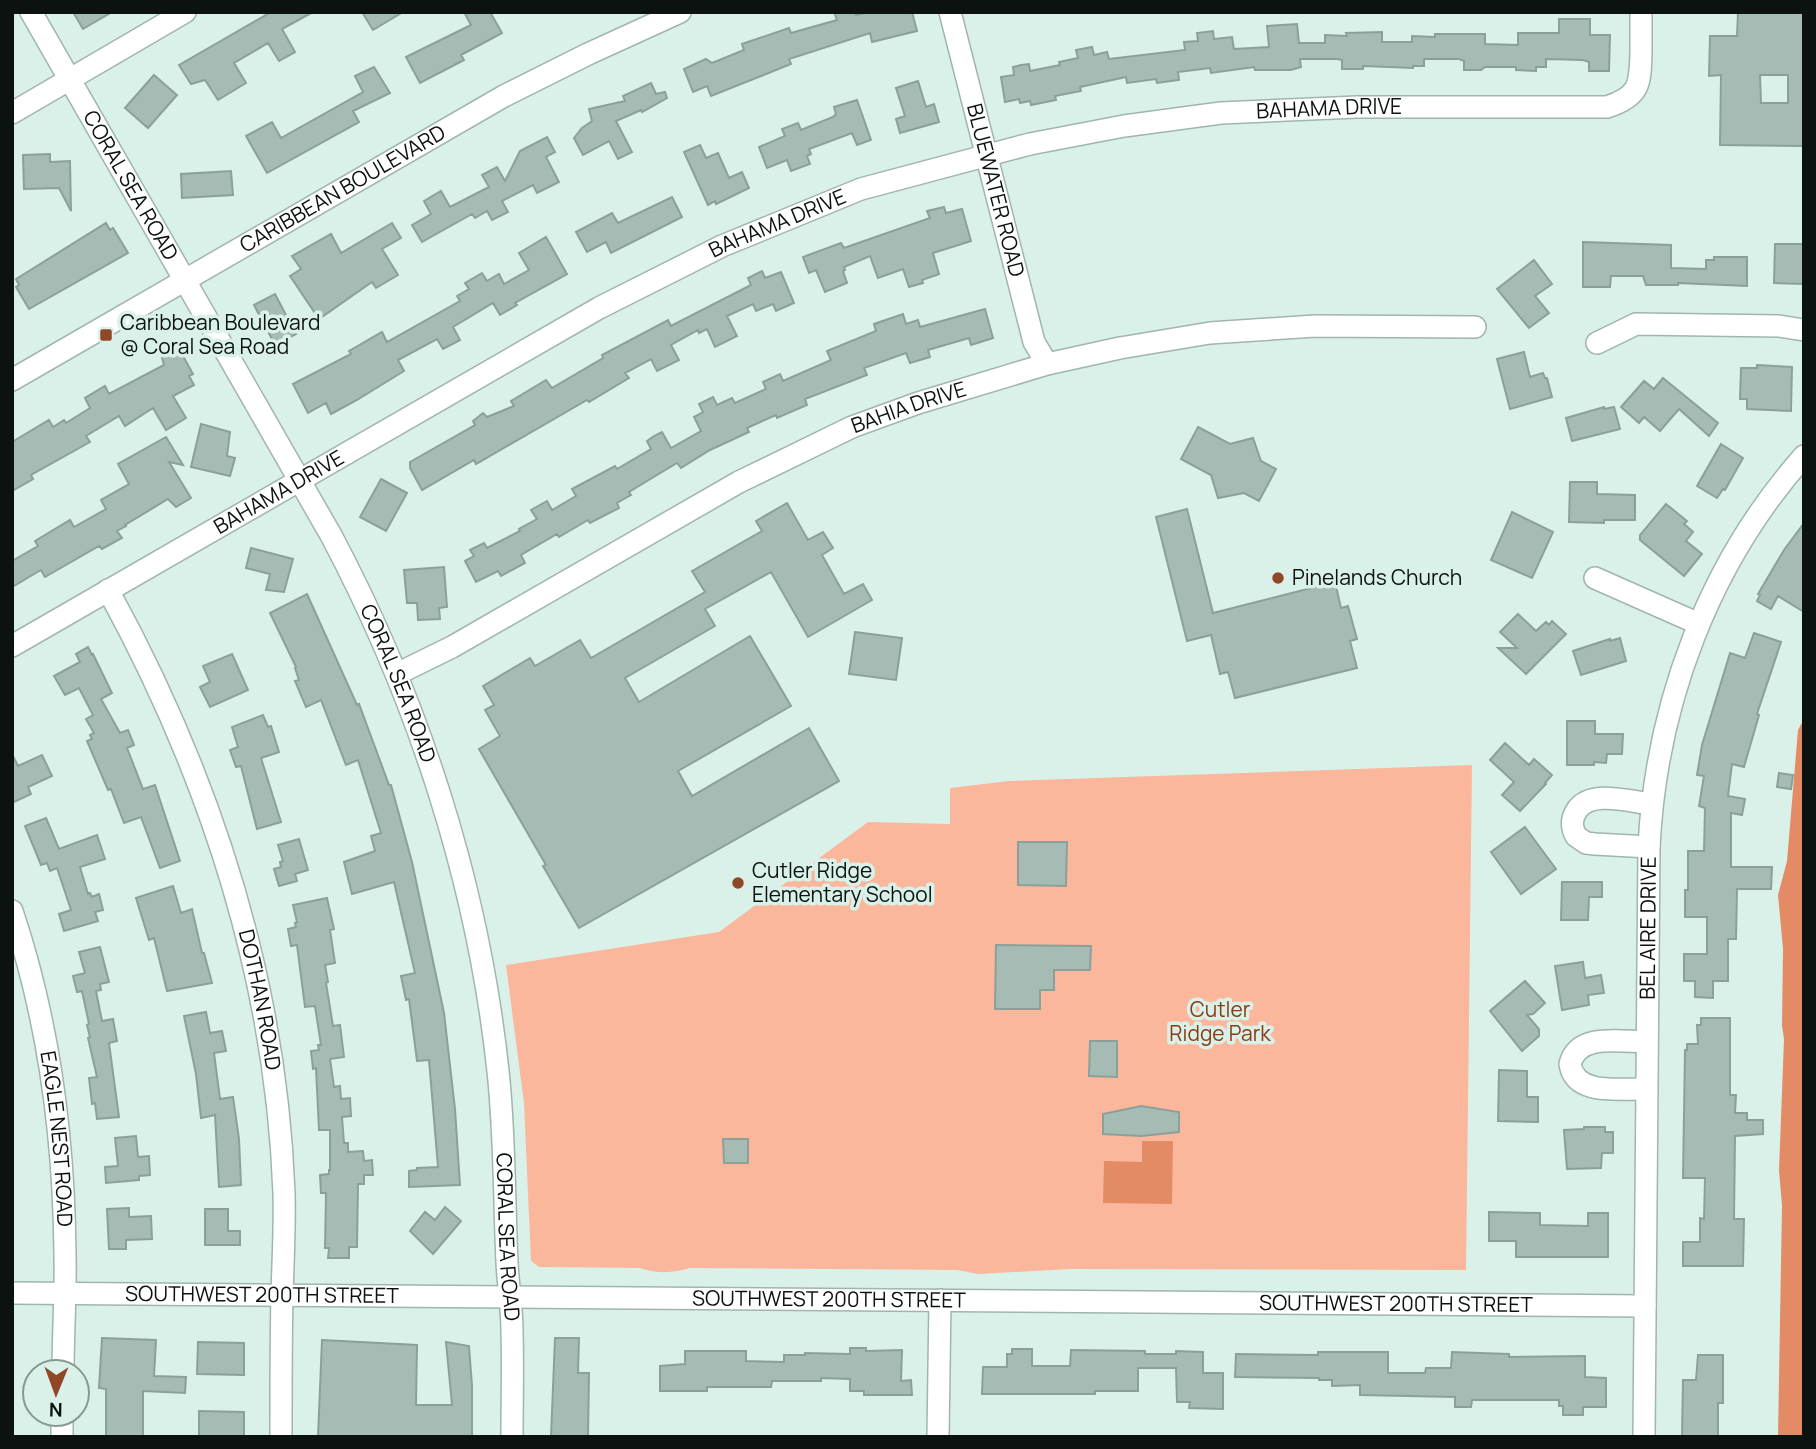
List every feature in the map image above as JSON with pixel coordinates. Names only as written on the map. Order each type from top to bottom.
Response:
[{"type":"street","name":"CORAL SEA ROAD","points":[[31,12],[343,558],[397,674],[434,776],[453,839],[484,975],[493,1032],[502,1115],[506,1192],[512,1330],[512,1437]]},
{"type":"street","points":[[12,113],[186,12]]},
{"type":"street","name":"CARIBBEAN BOULEVARD","points":[[12,380],[504,96],[680,12]]},
{"type":"street","name":"BLUEWATER ROAD","points":[[950,12],[1034,342],[1047,365]]},
{"type":"street","name":"BAHAMA DRIVE","points":[[12,646],[599,308],[722,246],[861,189],[985,155],[1092,131],[1221,113],[1357,107],[1598,109],[1618,104],[1633,93],[1641,79],[1641,12]]},
{"type":"street","points":[[1597,343],[1636,324],[1779,326],[1804,330]]},
{"type":"street","name":"BAHIA DRIVE","points":[[397,674],[442,652],[739,482],[852,427],[918,403],[1047,365],[1133,346],[1227,330],[1315,326],[1475,327]]},
{"type":"street","name":"BEL AIRE DRIVE","points":[[1644,1437],[1649,846],[1652,804],[1669,713],[1699,624],[1756,517],[1804,456]]},
{"type":"street","points":[[1595,578],[1699,624]]},
{"type":"street","name":"DOTHAN ROAD","points":[[108,590],[164,699],[195,770],[219,837],[252,953],[272,1064],[284,1207],[281,1437]]},
{"type":"street","points":[[1649,846],[1586,843],[1576,836],[1573,820],[1580,806],[1590,799],[1652,804]]},
{"type":"street","name":"EAGLE NEST ROAD","points":[[12,911],[32,978],[56,1110],[63,1191],[63,1358]]},
{"type":"street","points":[[1646,1089],[1588,1086],[1577,1080],[1570,1064],[1575,1052],[1587,1043],[1647,1042]]},
{"type":"street","name":"SOUTHWEST 200TH STREET","points":[[12,1293],[1645,1306]]},
{"type":"street","points":[[938,1437],[940,1300]]},
{"type":"green space","name":"Cutler Ridge Park","points":[[1472,765],[1466,1270],[1071,1269],[978,1274],[957,1270],[690,1268],[665,1272],[640,1268],[539,1267],[531,1261],[524,1103],[506,965],[719,932],[868,822],[950,824],[950,788],[1009,781]]},
{"type":"shaded area","points":[[1804,719],[1804,1437],[1778,1437],[1782,1205],[1779,1171],[1784,1039],[1783,949],[1778,895],[1787,861],[1798,730]]},
{"type":"shaded area","points":[[1142,1141],[1173,1141],[1172,1204],[1103,1203],[1104,1161],[1142,1162]]},
{"type":"building","points":[[73,12],[112,12],[83,29]]},
{"type":"building","points":[[271,12],[313,12],[282,29],[295,52],[279,61],[268,43],[234,63],[246,83],[218,100],[205,80],[191,84],[179,65]]},
{"type":"building","points":[[362,12],[403,12],[373,30]]},
{"type":"building","points":[[464,12],[490,12],[502,33],[461,55],[464,60],[420,83],[406,57],[471,25]]},
{"type":"building","points":[[834,12],[855,12],[856,15],[868,12],[912,12],[917,31],[872,42],[870,33],[789,59],[791,64],[711,96],[707,86],[693,92],[684,69],[706,59],[712,63],[744,50],[742,44],[789,28],[791,33],[837,20]]},
{"type":"building","points":[[1738,12],[1804,12],[1804,146],[1720,145],[1721,75],[1709,76],[1710,36],[1737,36]],"holes":[[[1760,75],[1788,75],[1788,103],[1761,103]]]},
{"type":"building","points":[[1559,19],[1590,19],[1590,35],[1610,35],[1609,71],[1589,71],[1589,62],[1583,60],[1546,59],[1546,67],[1536,67],[1536,71],[1516,70],[1516,67],[1464,70],[1464,61],[1459,59],[1424,59],[1424,66],[1413,68],[1363,66],[1363,69],[1342,69],[1342,60],[1300,59],[1301,67],[1291,70],[1255,70],[1254,67],[1211,73],[1210,68],[1178,72],[1179,80],[1157,83],[1156,79],[1127,83],[1126,77],[1080,87],[1081,91],[1055,96],[1056,100],[1031,105],[1030,101],[1020,103],[1019,99],[1005,102],[1001,77],[1014,75],[1013,67],[1021,65],[1029,64],[1030,71],[1060,65],[1059,62],[1078,58],[1076,50],[1092,47],[1094,55],[1107,52],[1109,59],[1185,50],[1184,42],[1198,41],[1197,33],[1213,31],[1214,39],[1232,37],[1234,49],[1269,47],[1267,26],[1297,24],[1299,43],[1325,43],[1325,35],[1347,36],[1346,33],[1382,32],[1382,42],[1412,42],[1412,36],[1435,37],[1435,34],[1485,34],[1485,44],[1518,45],[1518,33],[1559,33]]},
{"type":"building","points":[[374,67],[390,93],[353,111],[359,122],[267,173],[246,136],[272,122],[281,138],[363,92],[355,76]]},
{"type":"building","points":[[154,75],[177,95],[148,128],[125,108]]},
{"type":"building","points":[[918,81],[926,107],[934,104],[939,122],[900,133],[896,119],[905,116],[896,88]]},
{"type":"building","points":[[651,83],[656,94],[665,92],[667,98],[642,112],[641,110],[616,121],[632,152],[618,159],[609,141],[583,155],[574,138],[592,121],[589,109],[625,101],[623,96]]},
{"type":"building","points":[[857,100],[871,140],[857,145],[852,133],[809,149],[811,154],[807,156],[810,164],[791,171],[787,160],[767,168],[759,147],[785,136],[782,129],[798,123],[801,130],[833,117],[836,114],[834,107]]},
{"type":"building","points":[[547,137],[555,152],[546,157],[559,182],[537,193],[533,185],[502,201],[508,212],[492,220],[487,211],[475,218],[472,214],[422,242],[412,225],[431,214],[424,201],[441,191],[450,207],[489,187],[482,175],[497,167],[505,181],[520,151]]},
{"type":"building","points":[[700,145],[706,158],[718,153],[729,178],[742,172],[749,188],[716,204],[715,201],[708,205],[684,152]]},
{"type":"building","points":[[50,154],[50,162],[70,161],[71,211],[59,188],[24,189],[23,155]]},
{"type":"building","points":[[231,171],[233,195],[182,198],[181,174]]},
{"type":"building","points":[[672,197],[682,217],[611,253],[606,242],[587,252],[576,232],[612,213],[618,223]]},
{"type":"building","points":[[944,207],[946,213],[962,209],[971,241],[933,253],[939,274],[922,280],[923,283],[909,287],[903,269],[878,278],[870,256],[844,267],[847,283],[825,292],[816,270],[809,273],[803,257],[841,243],[844,248],[930,218],[927,211]]},
{"type":"building","points":[[106,223],[110,230],[113,228],[128,253],[29,309],[16,287],[19,285],[16,279]]},
{"type":"building","points":[[392,223],[401,238],[382,249],[398,275],[376,288],[372,282],[319,319],[290,276],[301,269],[292,256],[331,234],[341,253]]},
{"type":"building","points":[[546,237],[567,274],[515,303],[517,305],[500,315],[493,303],[453,327],[460,340],[443,349],[437,339],[398,360],[404,371],[331,414],[326,403],[308,413],[293,384],[351,354],[349,351],[382,332],[387,342],[460,301],[457,296],[469,289],[465,283],[482,273],[487,281],[499,274],[504,284],[529,270],[519,253]]},
{"type":"building","points":[[1583,242],[1671,245],[1671,268],[1706,269],[1706,260],[1714,260],[1714,257],[1747,257],[1747,286],[1678,283],[1646,285],[1643,276],[1611,276],[1610,287],[1583,287]]},
{"type":"building","points":[[1775,244],[1804,244],[1804,284],[1774,283]]},
{"type":"building","points":[[1534,260],[1552,284],[1535,296],[1549,313],[1529,328],[1497,289]]},
{"type":"building","points":[[762,271],[765,278],[781,272],[794,303],[776,311],[773,304],[756,311],[753,304],[727,316],[737,336],[715,347],[707,329],[699,333],[698,330],[671,345],[679,360],[657,371],[651,359],[625,373],[629,378],[589,402],[587,400],[476,464],[474,460],[422,490],[410,468],[410,462],[475,425],[473,421],[483,413],[487,417],[514,406],[511,401],[546,380],[552,388],[603,358],[602,355],[668,320],[671,326],[751,285],[748,278]]},
{"type":"building","points":[[275,294],[296,334],[275,345],[254,305]]},
{"type":"building","points":[[985,309],[993,338],[971,345],[969,338],[928,350],[930,357],[910,363],[906,353],[864,368],[867,375],[805,399],[807,405],[747,428],[749,432],[710,450],[681,468],[677,463],[629,492],[631,495],[617,503],[619,508],[590,523],[588,520],[559,537],[557,534],[521,555],[525,563],[501,576],[498,571],[476,582],[465,561],[474,556],[470,550],[484,543],[487,548],[537,519],[531,510],[547,501],[552,510],[576,496],[572,489],[615,466],[617,469],[651,449],[647,441],[654,436],[662,432],[671,448],[701,431],[694,417],[703,412],[699,404],[713,397],[717,405],[732,398],[735,403],[766,389],[763,382],[780,374],[783,381],[831,360],[827,351],[876,331],[874,324],[903,314],[906,324],[918,320],[920,327]]},
{"type":"building","points":[[177,345],[193,374],[189,376],[194,385],[173,396],[186,418],[166,430],[153,408],[125,426],[119,416],[86,436],[90,442],[31,475],[33,479],[12,491],[12,442],[49,420],[53,427],[64,420],[66,423],[90,408],[85,398],[105,386],[109,394],[164,365],[161,354]]},
{"type":"building","points":[[1524,352],[1530,377],[1543,373],[1552,397],[1510,409],[1497,359]]},
{"type":"building","points":[[1757,365],[1792,367],[1791,411],[1747,409],[1747,399],[1740,399],[1741,368],[1757,368]]},
{"type":"building","points":[[1663,378],[1718,423],[1709,436],[1679,409],[1660,431],[1644,417],[1639,423],[1621,407],[1644,381],[1654,389]]},
{"type":"building","points":[[1604,407],[1614,407],[1620,429],[1572,441],[1566,418]]},
{"type":"building","points":[[201,424],[230,432],[227,456],[235,458],[230,476],[191,467]]},
{"type":"building","points":[[1198,427],[1230,444],[1253,438],[1261,461],[1276,469],[1259,501],[1244,493],[1218,498],[1211,475],[1181,459]]},
{"type":"building","points":[[166,437],[183,465],[169,462],[191,498],[176,507],[168,499],[117,531],[122,538],[102,549],[99,546],[45,577],[41,570],[12,587],[12,561],[38,546],[35,541],[70,520],[74,527],[106,509],[101,500],[129,484],[118,464]]},
{"type":"building","points":[[1721,444],[1743,458],[1725,490],[1723,489],[1717,498],[1697,486]]},
{"type":"building","points":[[381,479],[407,493],[386,531],[360,517]]},
{"type":"building","points":[[1570,482],[1597,482],[1597,494],[1635,495],[1635,520],[1569,522]]},
{"type":"building","points":[[787,503],[808,540],[823,532],[833,548],[822,555],[844,594],[863,584],[872,600],[808,637],[771,572],[705,609],[715,626],[625,678],[639,702],[750,636],[791,706],[678,771],[692,796],[809,728],[839,781],[579,928],[479,749],[500,736],[485,710],[494,705],[483,686],[530,658],[535,666],[580,640],[591,658],[705,592],[692,571],[762,531],[756,521]]},
{"type":"building","points":[[1666,504],[1687,521],[1684,524],[1693,532],[1686,541],[1702,554],[1684,576],[1640,540],[1640,535]]},
{"type":"building","points":[[1187,509],[1213,613],[1335,582],[1341,608],[1348,606],[1357,639],[1350,641],[1357,668],[1235,698],[1228,672],[1220,674],[1211,635],[1187,641],[1156,517]]},
{"type":"building","points":[[1512,512],[1553,532],[1532,578],[1491,560]]},
{"type":"building","points":[[1804,523],[1804,612],[1778,596],[1771,609],[1757,601],[1760,595],[1758,594],[1784,550]]},
{"type":"building","points":[[251,548],[293,559],[284,592],[266,590],[270,574],[246,568]]},
{"type":"building","points":[[444,567],[447,607],[439,608],[440,619],[418,620],[417,603],[407,603],[404,570]]},
{"type":"building","points":[[307,594],[357,705],[359,704],[391,785],[412,862],[444,1013],[460,1185],[409,1187],[409,1171],[438,1167],[429,1060],[417,1061],[409,999],[406,1000],[401,976],[415,973],[394,882],[352,894],[344,862],[375,851],[371,836],[381,833],[358,760],[346,765],[321,700],[306,707],[295,681],[299,680],[296,667],[270,613]]},
{"type":"building","points":[[1518,614],[1536,631],[1546,622],[1549,625],[1552,621],[1566,634],[1526,674],[1498,648],[1517,648],[1500,632]]},
{"type":"building","points":[[855,632],[902,638],[896,680],[849,674]]},
{"type":"building","points":[[1754,633],[1781,642],[1757,714],[1759,715],[1744,767],[1732,764],[1728,796],[1745,799],[1742,815],[1731,813],[1731,867],[1772,867],[1771,889],[1737,889],[1736,939],[1728,939],[1728,981],[1713,981],[1713,998],[1695,997],[1695,981],[1684,981],[1684,954],[1707,954],[1707,917],[1685,917],[1688,851],[1704,851],[1705,808],[1699,806],[1704,776],[1697,775],[1702,745],[1730,653],[1745,658]]},
{"type":"building","points":[[1620,638],[1626,661],[1581,675],[1573,651]]},
{"type":"building","points":[[88,647],[112,693],[101,699],[120,733],[128,730],[134,745],[127,748],[143,789],[155,785],[180,861],[160,868],[141,817],[124,823],[111,789],[108,790],[87,741],[92,739],[90,735],[94,733],[86,719],[93,715],[79,688],[65,695],[54,676],[80,662],[76,654]]},
{"type":"building","points":[[232,654],[248,690],[210,707],[200,687],[210,682],[203,666]]},
{"type":"building","points":[[263,715],[268,727],[271,726],[279,752],[261,758],[281,822],[257,829],[241,766],[236,767],[230,750],[238,747],[232,727]]},
{"type":"building","points":[[1567,721],[1595,721],[1595,734],[1623,734],[1622,754],[1607,754],[1606,763],[1567,765]]},
{"type":"building","points":[[1505,743],[1529,765],[1534,759],[1552,775],[1520,811],[1502,795],[1514,782],[1490,760]]},
{"type":"building","points":[[12,754],[18,766],[42,755],[52,776],[28,787],[31,794],[12,803]]},
{"type":"building","points":[[1779,773],[1793,775],[1791,789],[1777,787]]},
{"type":"building","points":[[46,818],[59,849],[97,835],[105,859],[80,867],[88,894],[92,897],[99,894],[103,910],[95,912],[98,921],[64,931],[59,914],[71,910],[57,868],[50,871],[47,863],[41,865],[25,826]]},
{"type":"building","points":[[1525,827],[1556,869],[1521,894],[1491,852]]},
{"type":"building","points":[[299,839],[308,870],[295,874],[297,881],[279,886],[274,869],[281,867],[280,862],[283,861],[278,845]]},
{"type":"building","points":[[1018,842],[1067,842],[1066,886],[1018,885]]},
{"type":"building","points":[[1562,882],[1602,882],[1602,897],[1589,897],[1588,920],[1561,920]]},
{"type":"building","points":[[173,886],[181,913],[192,909],[212,983],[167,991],[154,938],[149,940],[136,898]]},
{"type":"building","points":[[327,898],[334,929],[330,930],[335,963],[325,965],[326,983],[333,1026],[340,1025],[344,1057],[330,1059],[334,1087],[340,1086],[341,1099],[350,1098],[351,1116],[342,1117],[344,1143],[348,1143],[348,1152],[363,1151],[364,1161],[372,1160],[373,1175],[364,1175],[364,1184],[358,1184],[357,1247],[349,1247],[349,1258],[328,1258],[329,1248],[325,1248],[326,1193],[321,1193],[320,1175],[329,1174],[330,1170],[330,1130],[319,1130],[316,1068],[313,1069],[311,1051],[319,1050],[318,1045],[321,1045],[315,1006],[305,1007],[297,945],[291,946],[288,929],[296,927],[293,905]]},
{"type":"building","points":[[996,945],[1091,946],[1090,970],[1054,970],[1054,990],[1040,990],[1040,1009],[995,1009]]},
{"type":"building","points":[[100,947],[109,982],[100,984],[101,990],[96,991],[102,1021],[113,1019],[117,1041],[109,1043],[119,1117],[97,1119],[89,1078],[97,1077],[88,1038],[89,1024],[82,991],[77,992],[73,976],[85,973],[79,952]]},
{"type":"building","points":[[1583,962],[1585,978],[1601,975],[1604,993],[1588,995],[1589,1005],[1562,1010],[1555,966]]},
{"type":"building","points":[[1525,981],[1545,1003],[1533,1014],[1527,1015],[1539,1029],[1539,1036],[1522,1051],[1490,1011]]},
{"type":"building","points":[[206,1012],[210,1033],[222,1031],[226,1051],[214,1053],[220,1099],[233,1097],[239,1139],[241,1185],[219,1187],[215,1115],[201,1118],[196,1074],[184,1016]]},
{"type":"building","points":[[1701,1018],[1730,1018],[1730,1095],[1736,1095],[1735,1113],[1747,1113],[1747,1120],[1763,1120],[1763,1134],[1735,1136],[1734,1219],[1744,1219],[1743,1266],[1683,1266],[1683,1242],[1700,1242],[1700,1218],[1704,1219],[1705,1178],[1683,1178],[1685,1050],[1687,1044],[1698,1044],[1697,1025],[1701,1025]]},
{"type":"building","points":[[1090,1041],[1117,1041],[1117,1077],[1089,1076]]},
{"type":"building","points":[[1499,1070],[1527,1071],[1527,1097],[1538,1097],[1538,1122],[1498,1121]]},
{"type":"building","points":[[1141,1106],[1179,1112],[1179,1132],[1141,1136],[1103,1134],[1103,1114]]},
{"type":"building","points":[[1605,1127],[1605,1132],[1613,1132],[1613,1153],[1602,1153],[1601,1168],[1567,1169],[1564,1130]]},
{"type":"building","points":[[136,1136],[138,1157],[149,1156],[150,1175],[139,1176],[139,1180],[106,1183],[105,1167],[118,1166],[115,1138]]},
{"type":"building","points":[[723,1139],[748,1139],[748,1163],[724,1163]]},
{"type":"building","points":[[445,1207],[461,1221],[433,1254],[410,1231],[425,1212],[435,1220]]},
{"type":"building","points":[[129,1208],[129,1217],[151,1216],[152,1239],[126,1240],[126,1249],[109,1249],[107,1209]]},
{"type":"building","points":[[205,1209],[228,1209],[228,1231],[240,1231],[240,1245],[205,1245]]},
{"type":"building","points":[[1489,1212],[1540,1213],[1540,1225],[1588,1226],[1588,1213],[1608,1213],[1608,1257],[1516,1257],[1516,1241],[1489,1241]]},
{"type":"building","points":[[102,1338],[156,1340],[154,1376],[186,1377],[185,1393],[143,1391],[143,1437],[106,1437],[106,1389],[99,1388]]},
{"type":"building","points":[[555,1338],[579,1338],[578,1373],[589,1373],[588,1437],[551,1437]]},
{"type":"building","points":[[322,1340],[417,1345],[416,1405],[452,1405],[446,1342],[469,1346],[472,1437],[318,1437]]},
{"type":"building","points":[[198,1342],[244,1343],[244,1375],[197,1374]]},
{"type":"building","points":[[850,1348],[866,1348],[866,1351],[902,1350],[901,1381],[911,1380],[912,1395],[864,1395],[864,1391],[850,1391],[850,1379],[821,1378],[821,1381],[772,1381],[771,1387],[707,1387],[707,1391],[660,1391],[660,1366],[685,1364],[685,1351],[746,1351],[746,1361],[784,1362],[784,1355],[850,1354]]},
{"type":"building","points":[[1012,1349],[1032,1349],[1032,1366],[1070,1366],[1071,1350],[1145,1351],[1145,1354],[1203,1352],[1203,1373],[1223,1373],[1223,1409],[1189,1408],[1190,1402],[1177,1402],[1176,1368],[1138,1368],[1138,1391],[1095,1391],[1095,1394],[982,1394],[983,1367],[1007,1367],[1007,1354],[1012,1354]]},
{"type":"building","points":[[1318,1352],[1388,1352],[1388,1373],[1425,1373],[1426,1368],[1451,1368],[1452,1352],[1509,1354],[1509,1357],[1585,1356],[1585,1377],[1606,1378],[1606,1407],[1583,1407],[1583,1415],[1563,1415],[1563,1406],[1559,1406],[1559,1400],[1472,1400],[1471,1407],[1455,1407],[1455,1397],[1360,1395],[1360,1385],[1332,1386],[1332,1380],[1319,1378],[1235,1377],[1236,1354],[1318,1355]]},
{"type":"building","points":[[1698,1355],[1723,1355],[1723,1403],[1718,1403],[1718,1437],[1682,1437],[1683,1380],[1696,1380]]},
{"type":"building","points":[[199,1411],[244,1412],[244,1437],[199,1437]]},
{"type":"place","name":"Caribbean Boulevard @ Coral Sea Road","points":[[106,335]]},
{"type":"place","name":"Pinelands Church","points":[[1278,578]]},
{"type":"place","name":"Cutler Ridge Elementary School","points":[[738,883]]}]
